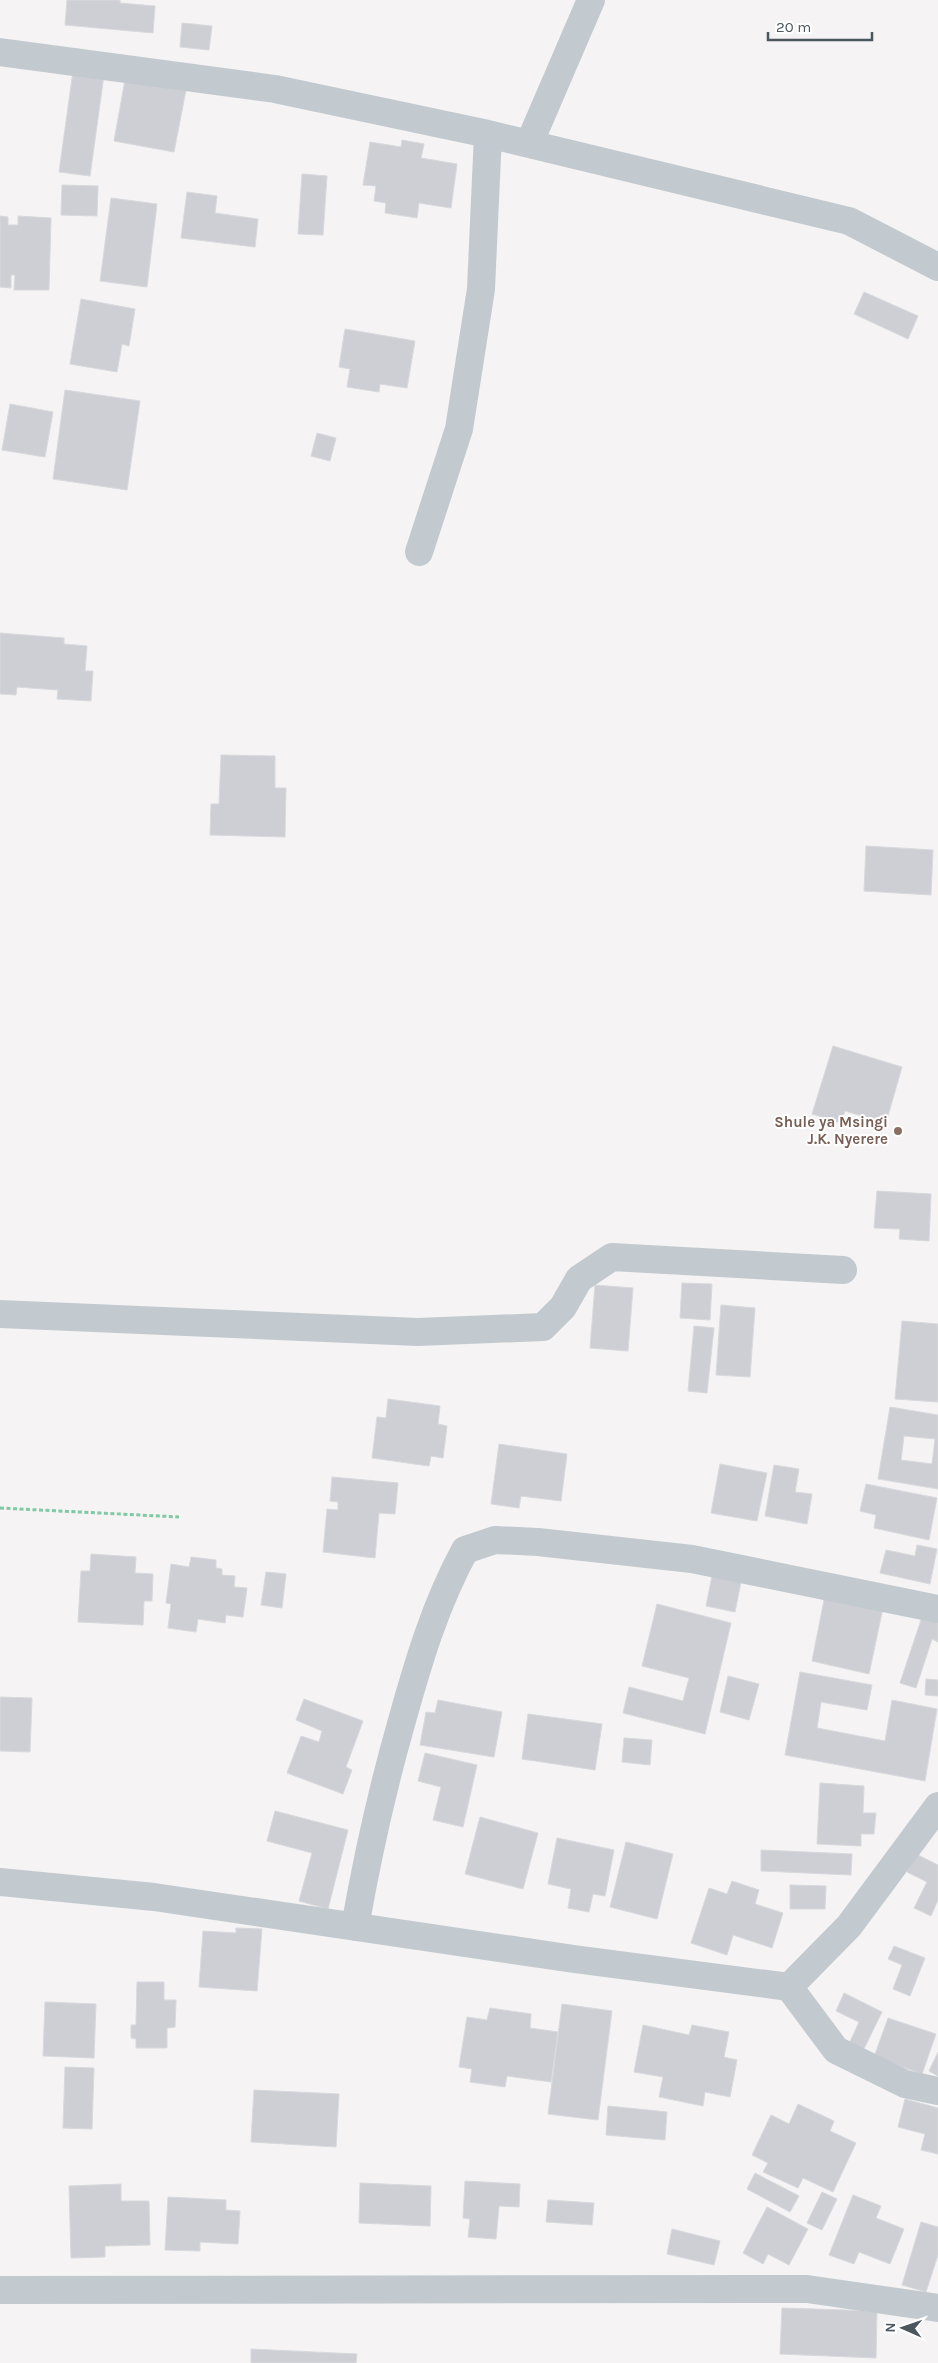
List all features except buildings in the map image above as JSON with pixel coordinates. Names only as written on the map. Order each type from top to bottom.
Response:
[{"type":"street","points":[[529,144],[591,0]]},
{"type":"street","points":[[0,52],[275,89],[488,134],[849,221],[938,267]]},
{"type":"street","points":[[419,552],[459,429],[481,289],[488,134]]},
{"type":"street","points":[[0,1314],[180,1320],[418,1332],[542,1327],[563,1308],[579,1279],[612,1257],[843,1270]]},
{"type":"street","points":[[355,1927],[371,1839],[422,1646],[448,1581],[465,1550],[495,1540],[538,1542],[692,1560],[938,1609]]},
{"type":"street","points":[[789,1987],[850,1926],[938,1806]]},
{"type":"street","points":[[0,1882],[154,1897],[574,1959],[789,1987],[836,2050],[905,2084],[938,2091]]},
{"type":"street","points":[[0,2290],[807,2289],[938,2308]]},
{"type":"path","points":[[0,1508],[179,1517]]},
{"type":"place","name":"Shule ya Msingi J.K. Nyerere","points":[[898,1131]]}]
